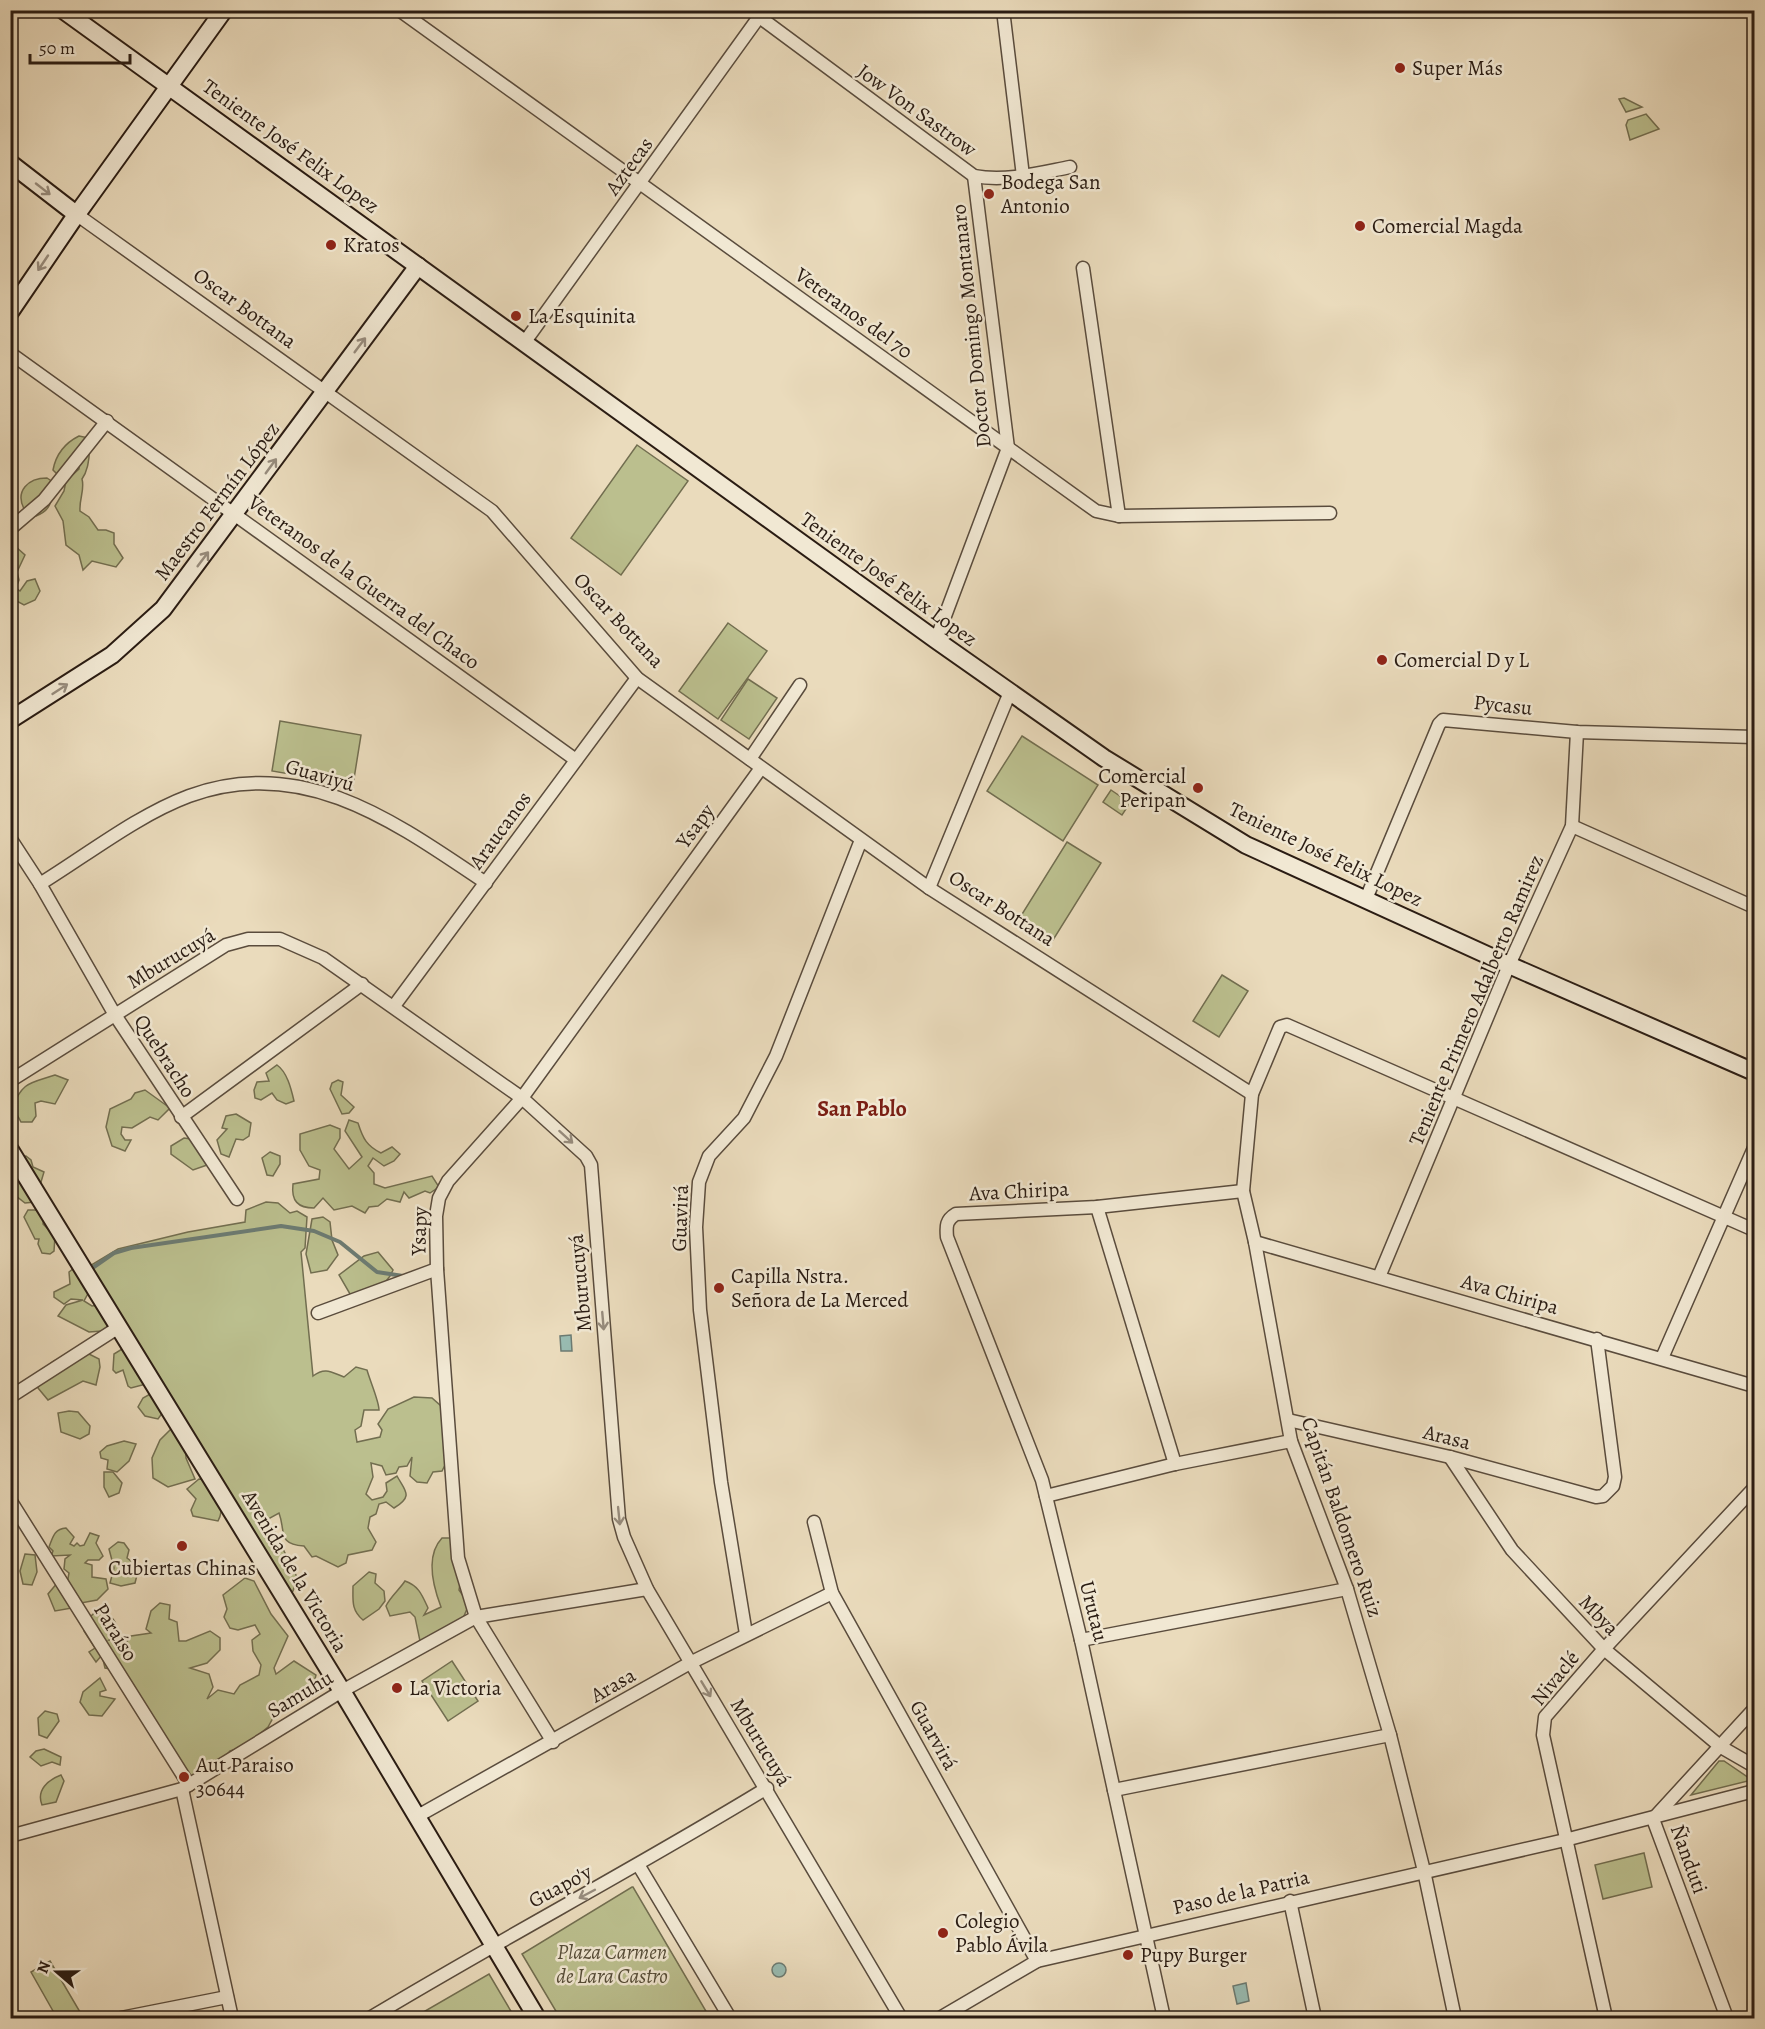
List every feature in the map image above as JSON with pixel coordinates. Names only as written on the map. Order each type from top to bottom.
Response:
[{"type":"main road","name":"Teniente José Felix Lopez","points":[[63,10],[936,640],[1104,758],[1246,845],[1509,965],[1755,1072]]},
{"type":"main road","points":[[10,312],[76,214],[224,10]]},
{"type":"main road","name":"Oscar Bottana","points":[[10,163],[76,214]]},
{"type":"main road","name":"Maestro Fermín López","points":[[10,720],[112,655],[151,621],[182,586],[418,266]]},
{"type":"main road","name":"Avenida de la Victoria","points":[[10,1150],[342,1691],[537,2019]]},
{"type":"street","name":"Veteranos del 70","points":[[399,10],[1096,511],[1119,516],[1330,513]]},
{"type":"street","points":[[1003,10],[1023,176]]},
{"type":"street","name":"Aztecas","points":[[524,343],[642,183],[758,13]]},
{"type":"street","name":"Jow Von Sastrow","points":[[758,13],[974,176],[988,179],[1023,176],[1070,167]]},
{"type":"street","name":"Doctor Domingo Montanaro","points":[[936,640],[1008,448],[974,176]]},
{"type":"street","name":"Oscar Bottana","points":[[76,214],[492,511],[637,678],[929,888],[1252,1094]]},
{"type":"street","points":[[1083,268],[1119,516]]},
{"type":"street","name":"Veteranos de la Guerra del Chaco","points":[[10,353],[236,513],[576,760]]},
{"type":"street","points":[[10,529],[44,500],[107,421]]},
{"type":"street","name":"Araucanos","points":[[394,1006],[637,678]]},
{"type":"street","points":[[750,759],[800,685]]},
{"type":"street","points":[[929,888],[1010,692]]},
{"type":"street","name":"Pycasu","points":[[1366,899],[1439,724],[1443,720],[1577,732],[1755,737]]},
{"type":"street","name":"Teniente Primero Adalberto Ramirez","points":[[1379,1276],[1509,965],[1572,826],[1577,732]]},
{"type":"street","name":"Ysapy","points":[[553,1742],[476,1617],[458,1558],[437,1269],[436,1216],[439,1198],[448,1181],[522,1098],[761,768]]},
{"type":"street","name":"Guaviyú","points":[[40,884],[150,816],[188,797],[221,786],[275,782],[324,792],[373,812],[418,837],[486,883]]},
{"type":"street","points":[[1572,826],[1755,907]]},
{"type":"street","name":"Quebracho","points":[[10,838],[40,884],[115,1015],[237,1199]]},
{"type":"street","name":"Guavirá","points":[[746,1634],[722,1482],[700,1310],[696,1227],[699,1182],[709,1156],[744,1118],[776,1056],[861,840]]},
{"type":"street","name":"Mburucuyá","points":[[10,1081],[225,945],[248,939],[280,939],[323,958],[394,1006],[522,1098],[586,1156],[591,1165],[619,1519],[624,1537],[647,1589],[767,1788],[901,2019]]},
{"type":"street","points":[[181,1117],[362,984]]},
{"type":"street","name":"Capitán Baldomero Ruiz","points":[[1455,1097],[1287,1025],[1280,1027],[1252,1094],[1243,1191],[1255,1242],[1291,1441],[1347,1589],[1390,1735],[1424,1870],[1455,2019]]},
{"type":"street","points":[[1455,1097],[1755,1230]]},
{"type":"street","points":[[1662,1358],[1755,1148]]},
{"type":"street","name":"Ava Chiripa","points":[[946,1225],[956,1214],[1097,1207],[1243,1191]]},
{"type":"street","points":[[1097,1207],[1174,1464]]},
{"type":"street","name":"Urutau","points":[[946,1225],[947,1237],[1046,1496],[1081,1640],[1164,2019]]},
{"type":"street","name":"Ava Chiripa","points":[[1255,1242],[1755,1386]]},
{"type":"street","points":[[318,1313],[437,1269]]},
{"type":"street","points":[[10,1397],[119,1327]]},
{"type":"street","name":"Arasa","points":[[1288,1420],[1450,1457],[1596,1497],[1603,1496],[1609,1492],[1615,1477],[1597,1339]]},
{"type":"street","points":[[1046,1496],[1174,1464],[1291,1441]]},
{"type":"street","name":"Mbya","points":[[1450,1457],[1512,1550],[1604,1649],[1721,1747],[1755,1766]]},
{"type":"street","name":"Nivaclé","points":[[1606,2019],[1543,1735],[1545,1717],[1604,1649],[1755,1488]]},
{"type":"street","name":"Paraíso","points":[[10,1500],[185,1787],[232,2019]]},
{"type":"street","name":"Guarvirá","points":[[814,1522],[832,1593],[1037,1961]]},
{"type":"street","name":"Samuhu","points":[[10,1836],[185,1787],[342,1691],[476,1617],[647,1589]]},
{"type":"street","points":[[1081,1640],[1347,1589]]},
{"type":"street","name":"Arasa","points":[[416,1817],[690,1663],[832,1593]]},
{"type":"street","name":"Ñanduti","points":[[1727,2019],[1653,1819],[1755,1709]]},
{"type":"street","points":[[1114,1790],[1390,1735]]},
{"type":"street","name":"Guapo'y","points":[[370,2019],[494,1944],[639,1866],[767,1788]]},
{"type":"street","name":"Paso de la Patria","points":[[940,2019],[1037,1961],[1424,1870],[1565,1840],[1755,1791]]},
{"type":"street","points":[[639,1866],[730,2019]]},
{"type":"street","points":[[1290,1901],[1315,2019]]},
{"type":"street","points":[[121,2019],[227,1997]]},
{"type":"green space","points":[[1624,98],[1642,107],[1626,112],[1619,99]]},
{"type":"green space","points":[[1646,114],[1659,129],[1630,140],[1626,125],[1628,120]]},
{"type":"green space","points":[[79,436],[89,438],[88,465],[82,479],[80,511],[89,517],[98,530],[114,533],[114,544],[123,558],[116,567],[92,561],[83,570],[79,555],[66,545],[63,521],[55,506],[64,491],[66,481],[79,469],[79,460],[57,474],[53,470],[62,450]]},
{"type":"green space","points":[[637,445],[688,481],[621,575],[571,538]]},
{"type":"green space","points":[[47,478],[53,482],[51,502],[46,510],[36,516],[24,509],[22,491],[34,480]]},
{"type":"green space","points":[[15,546],[25,555],[17,572],[19,580],[16,588],[20,591],[27,581],[35,579],[40,591],[35,600],[24,605],[11,598],[11,547]]},
{"type":"green space","points":[[728,623],[767,651],[718,719],[679,691]]},
{"type":"green space","points":[[748,679],[777,698],[749,739],[721,720]]},
{"type":"green space","points":[[280,721],[361,735],[353,785],[272,771]]},
{"type":"green space","points":[[1022,736],[1098,785],[1063,841],[987,791]]},
{"type":"green space","points":[[1111,790],[1130,803],[1122,815],[1103,802]]},
{"type":"green space","points":[[1067,842],[1101,863],[1053,940],[1019,919]]},
{"type":"green space","points":[[1222,975],[1248,991],[1219,1037],[1193,1021]]},
{"type":"green space","points":[[277,1065],[286,1076],[294,1101],[286,1104],[277,1100],[272,1093],[261,1100],[255,1098],[254,1090],[257,1082],[269,1081],[266,1073]]},
{"type":"green space","points":[[55,1075],[68,1080],[55,1104],[41,1101],[35,1103],[36,1116],[32,1122],[21,1122],[13,1107],[20,1092],[29,1084]]},
{"type":"green space","points":[[338,1080],[343,1082],[341,1095],[354,1107],[349,1113],[342,1114],[330,1089],[332,1083]]},
{"type":"green space","points":[[145,1090],[170,1108],[158,1120],[150,1117],[132,1128],[122,1127],[121,1134],[125,1140],[131,1140],[125,1151],[112,1146],[106,1127],[110,1109],[131,1099],[135,1093]]},
{"type":"green space","points":[[236,1114],[251,1123],[249,1136],[243,1140],[236,1139],[229,1157],[221,1154],[217,1140],[227,1129],[222,1128],[226,1116]]},
{"type":"green space","points":[[349,1120],[358,1123],[366,1141],[372,1148],[381,1153],[392,1147],[400,1154],[394,1161],[384,1166],[373,1158],[368,1166],[374,1173],[374,1184],[385,1188],[432,1176],[439,1187],[430,1193],[425,1191],[409,1198],[404,1192],[400,1202],[387,1199],[378,1206],[369,1207],[365,1213],[352,1206],[334,1210],[323,1198],[314,1208],[300,1205],[293,1195],[293,1184],[319,1179],[320,1170],[309,1166],[300,1150],[300,1134],[330,1125],[340,1129],[340,1138],[334,1149],[349,1169],[362,1157],[345,1131]]},
{"type":"green space","points":[[184,1138],[191,1139],[207,1165],[193,1170],[171,1154],[171,1146]]},
{"type":"green space","points":[[270,1152],[280,1156],[280,1164],[273,1176],[267,1175],[262,1158]]},
{"type":"green space","points":[[26,1156],[31,1160],[33,1167],[44,1172],[35,1202],[25,1203],[11,1192],[10,1166],[15,1157]]},
{"type":"green space","points":[[266,1202],[278,1203],[290,1213],[297,1211],[307,1217],[305,1248],[301,1252],[313,1376],[325,1371],[344,1377],[356,1367],[367,1370],[379,1410],[364,1410],[361,1426],[355,1430],[357,1442],[380,1437],[382,1430],[378,1424],[388,1409],[414,1397],[432,1398],[441,1406],[443,1435],[448,1459],[442,1471],[433,1472],[427,1483],[417,1482],[410,1476],[412,1457],[407,1466],[399,1467],[396,1473],[386,1475],[382,1466],[371,1463],[373,1477],[366,1494],[372,1500],[383,1497],[387,1491],[386,1483],[397,1476],[405,1490],[406,1497],[394,1508],[386,1502],[379,1504],[376,1514],[370,1517],[368,1528],[376,1542],[372,1550],[348,1555],[346,1563],[338,1567],[316,1556],[312,1557],[304,1546],[295,1545],[286,1540],[279,1513],[268,1519],[297,1577],[293,1591],[287,1595],[88,1267],[118,1249],[188,1232],[245,1222],[246,1210]]},
{"type":"green space","points":[[28,1210],[37,1210],[44,1216],[43,1224],[55,1236],[54,1251],[50,1254],[42,1253],[38,1244],[39,1239],[35,1239],[24,1217]]},
{"type":"green space","points":[[323,1217],[330,1222],[332,1240],[338,1255],[327,1270],[311,1273],[306,1254],[312,1219]]},
{"type":"green space","points":[[378,1252],[393,1270],[390,1276],[376,1288],[363,1293],[350,1294],[339,1275],[364,1256]]},
{"type":"green space","points":[[74,1268],[91,1288],[84,1301],[92,1306],[98,1305],[110,1324],[102,1331],[89,1332],[58,1316],[66,1305],[83,1300],[71,1299],[64,1304],[54,1297],[54,1292],[70,1284],[69,1272]]},
{"type":"green space","points":[[122,1349],[129,1351],[146,1384],[131,1388],[128,1386],[123,1370],[116,1373],[113,1370],[114,1354]]},
{"type":"green space","points":[[85,1352],[99,1359],[100,1367],[96,1385],[83,1381],[48,1400],[38,1388],[44,1371],[60,1358]]},
{"type":"green space","points":[[152,1393],[163,1412],[158,1419],[145,1416],[138,1407],[143,1398]]},
{"type":"green space","points":[[78,1412],[90,1426],[89,1434],[80,1439],[61,1432],[58,1413]]},
{"type":"green space","points":[[173,1427],[185,1440],[186,1458],[195,1479],[168,1487],[153,1478],[152,1458],[160,1440]]},
{"type":"green space","points":[[124,1441],[136,1444],[129,1461],[117,1472],[107,1469],[108,1460],[101,1458],[100,1452],[107,1446]]},
{"type":"green space","points":[[104,1472],[113,1472],[122,1483],[119,1493],[109,1497],[104,1487]]},
{"type":"green space","points":[[199,1479],[205,1480],[218,1499],[221,1510],[218,1521],[193,1516],[191,1510],[196,1499],[187,1489]]},
{"type":"green space","points":[[66,1528],[74,1537],[70,1544],[74,1546],[77,1543],[80,1546],[84,1545],[90,1533],[99,1536],[96,1543],[103,1556],[99,1560],[88,1560],[85,1563],[92,1565],[92,1577],[106,1579],[108,1589],[97,1600],[81,1603],[67,1584],[69,1573],[64,1569],[65,1559],[70,1555],[51,1556],[53,1551],[49,1547],[53,1537],[56,1532]]},
{"type":"green space","points":[[442,1538],[452,1538],[462,1572],[459,1590],[469,1604],[464,1616],[430,1642],[420,1641],[415,1617],[410,1612],[390,1616],[386,1606],[405,1581],[417,1588],[422,1595],[428,1608],[424,1615],[441,1607],[433,1581],[432,1562],[437,1545]]},
{"type":"green space","points":[[118,1542],[124,1543],[129,1550],[127,1558],[139,1567],[135,1583],[121,1586],[110,1583],[114,1568],[109,1549]]},
{"type":"green space","points":[[25,1554],[35,1555],[37,1572],[32,1585],[23,1584],[20,1571]]},
{"type":"green space","points":[[369,1572],[376,1574],[375,1583],[384,1591],[385,1601],[379,1609],[363,1620],[355,1609],[353,1586]]},
{"type":"green space","points":[[245,1578],[254,1581],[271,1614],[288,1636],[274,1668],[276,1674],[294,1661],[316,1675],[313,1687],[273,1718],[268,1727],[244,1747],[230,1751],[224,1758],[193,1776],[180,1775],[111,1669],[105,1668],[102,1655],[96,1662],[89,1652],[95,1648],[84,1631],[83,1623],[99,1609],[110,1616],[117,1626],[116,1636],[109,1640],[126,1643],[131,1636],[151,1633],[146,1629],[151,1611],[160,1603],[170,1605],[169,1619],[177,1622],[179,1641],[186,1641],[210,1631],[220,1638],[220,1650],[207,1663],[190,1668],[209,1674],[213,1687],[207,1699],[218,1690],[234,1694],[240,1685],[259,1675],[261,1665],[253,1651],[252,1640],[260,1634],[255,1625],[238,1630],[230,1628],[224,1617],[227,1609],[223,1595]]},
{"type":"green space","points":[[58,1582],[72,1608],[55,1611],[48,1594]]},
{"type":"green space","points":[[452,1661],[478,1701],[448,1721],[422,1681]]},
{"type":"green space","points":[[100,1678],[106,1690],[100,1692],[100,1696],[115,1699],[102,1716],[89,1715],[80,1702],[83,1692]]},
{"type":"green space","points":[[45,1711],[57,1714],[59,1721],[47,1738],[39,1735],[38,1718]]},
{"type":"green space","points":[[44,1749],[61,1757],[60,1765],[52,1762],[41,1766],[30,1757],[36,1751]]},
{"type":"green space","points":[[1719,1761],[1724,1761],[1752,1780],[1691,1795]]},
{"type":"green space","points":[[61,1775],[64,1781],[56,1802],[42,1805],[41,1795],[44,1786]]},
{"type":"green space","points":[[1644,1853],[1652,1887],[1603,1899],[1595,1865]]},
{"type":"green space","name":"Plaza Carmen de Lara Castro","points":[[632,1887],[710,2018],[560,2018],[522,1954]]},
{"type":"green space","points":[[50,1961],[80,2012],[69,2018],[57,2018],[31,1972]]},
{"type":"green space","points":[[489,1974],[515,2018],[413,2018]]},
{"type":"water","points":[[571,1335],[572,1351],[561,1351],[560,1336]]},
{"type":"water","points":[[779,1963],[784,1965],[786,1970],[784,1975],[779,1977],[774,1975],[772,1970],[774,1965]]},
{"type":"water","points":[[1246,1983],[1249,2001],[1237,2004],[1233,1986]]},
{"type":"waterway","points":[[91,1269],[114,1253],[131,1248],[281,1226],[314,1231],[340,1242],[377,1272],[403,1276]]},
{"type":"place","name":"Super Más","points":[[1400,68]]},
{"type":"place","name":"Bodega San Antonio","points":[[989,194]]},
{"type":"place","name":"Comercial Magda","points":[[1360,226]]},
{"type":"place","name":"Kratos","points":[[331,245]]},
{"type":"place","name":"La Esquinita","points":[[516,316]]},
{"type":"place","name":"Comercial D y L","points":[[1382,660]]},
{"type":"place","name":"Comercial Peripan","points":[[1198,788]]},
{"type":"place","name":"Capilla Nstra. Señora de La Merced","points":[[719,1288]]},
{"type":"place","name":"Cubiertas Chinas","points":[[182,1546]]},
{"type":"place","name":"La Victoria","points":[[397,1688]]},
{"type":"place","name":"Aut Paraiso 30644","points":[[184,1777]]},
{"type":"place","name":"Colegio Pablo Ávila","points":[[943,1933]]},
{"type":"place","name":"Pupy Burger","points":[[1128,1955]]},
{"type":"district","name":"San Pablo","points":[[862,1109]]}]
